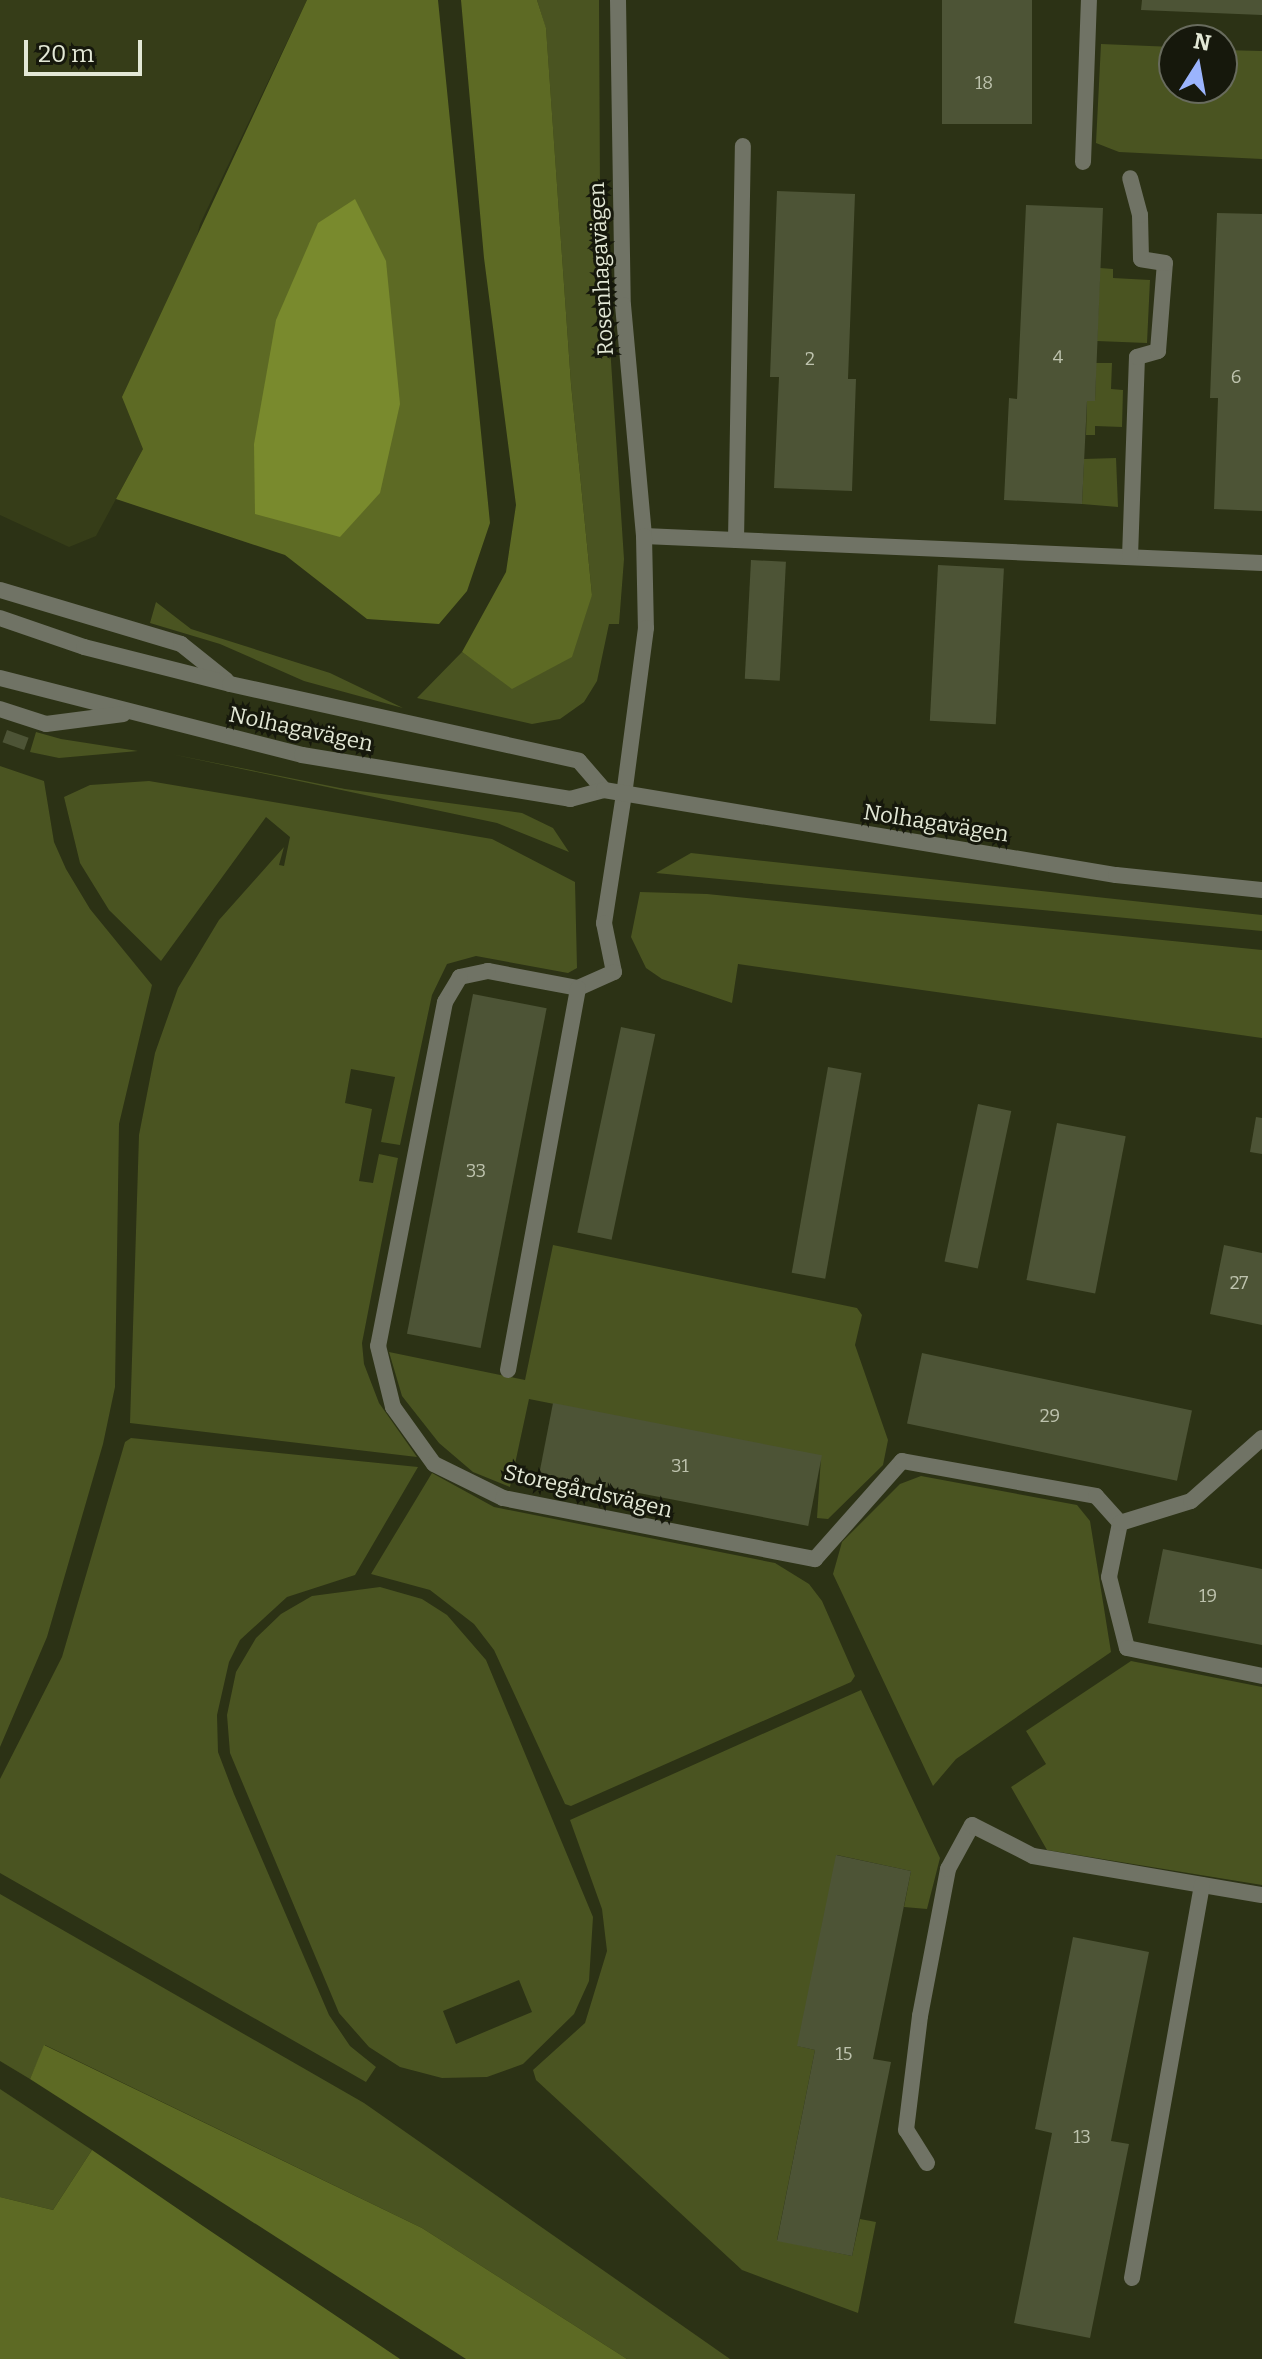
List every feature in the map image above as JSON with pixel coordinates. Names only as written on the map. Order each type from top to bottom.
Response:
[{"type":"street","name":"Rosenhagavägen","points":[[618,0],[623,305],[644,536],[646,628],[624,794]]},
{"type":"street","points":[[1083,162],[1089,0]]},
{"type":"street","points":[[736,540],[735,184],[743,146]]},
{"type":"street","points":[[1130,178],[1140,215],[1141,259],[1165,263],[1158,351],[1137,357],[1130,557]]},
{"type":"street","points":[[644,536],[1262,563]]},
{"type":"street","name":"Nolhagavägen","points":[[0,590],[181,644],[230,684]]},
{"type":"street","name":"Nolhagavägen","points":[[0,618],[84,647],[230,684],[579,761],[604,790]]},
{"type":"street","name":"Nolhagavägen","points":[[0,678],[302,755],[570,799],[604,790],[1116,875],[1262,890]]},
{"type":"street","name":"Nolhagavägen","points":[[0,709],[46,724],[133,712]]},
{"type":"street","points":[[508,1370],[578,988],[614,972],[604,923],[624,794]]},
{"type":"street","name":"Storegårdsvägen","points":[[578,988],[488,971],[460,977],[445,1002],[378,1346],[393,1407],[434,1464],[503,1498],[787,1557],[815,1559],[902,1461],[1096,1496],[1120,1523]]},
{"type":"street","points":[[1262,1438],[1191,1501],[1120,1523],[1109,1577],[1127,1648],[1262,1676]]},
{"type":"street","points":[[927,2163],[906,2130],[920,2016],[948,1869],[972,1825],[1033,1856],[1262,1895]]},
{"type":"street","points":[[1132,2278],[1202,1885]]},
{"type":"shaded area","points":[[0,0],[307,0],[200,224],[143,449],[96,536],[69,547],[0,515]]},
{"type":"shaded area","points":[[307,0],[438,0],[490,523],[467,591],[439,624],[367,619],[285,555],[116,499],[143,449],[122,397]]},
{"type":"shaded area","points":[[461,0],[537,0],[546,28],[571,384],[592,595],[572,657],[512,689],[462,652],[506,572],[516,505],[484,258]]},
{"type":"shaded area","points":[[537,0],[599,0],[600,194],[624,559],[619,624],[609,624],[597,681],[584,702],[560,719],[532,724],[417,698],[462,652],[513,688],[592,595],[571,384],[546,29]]},
{"type":"shaded area","points":[[1101,44],[1158,46],[1158,104],[1238,104],[1238,50],[1262,51],[1262,159],[1119,152],[1096,143]]},
{"type":"shaded area","points":[[355,199],[386,261],[400,404],[380,493],[340,537],[255,514],[254,444],[276,320],[318,223]]},
{"type":"shaded area","points":[[1100,268],[1113,269],[1113,278],[1150,280],[1147,343],[1097,341]]},
{"type":"shaded area","points":[[1096,363],[1112,363],[1111,389],[1123,390],[1122,427],[1095,426],[1095,435],[1086,435],[1087,401],[1095,401]]},
{"type":"shaded area","points":[[1116,458],[1118,507],[1082,504],[1084,459]]},
{"type":"shaded area","points":[[156,602],[191,629],[330,673],[403,708],[304,681],[220,644],[150,623]]},
{"type":"shaded area","points":[[36,732],[138,751],[59,758],[30,752]]},
{"type":"shaded area","points":[[171,754],[345,789],[522,813],[553,828],[569,852],[497,823]]},
{"type":"shaded area","points":[[0,766],[44,781],[54,842],[66,869],[90,909],[152,985],[119,1124],[115,1387],[103,1444],[47,1637],[0,1747]]},
{"type":"shaded area","points":[[149,781],[492,839],[575,882],[577,968],[568,973],[476,956],[447,964],[432,995],[400,1145],[381,1142],[395,1077],[351,1069],[345,1103],[372,1109],[359,1181],[373,1183],[379,1154],[398,1158],[362,1343],[364,1364],[379,1403],[417,1457],[130,1423],[139,1135],[155,1053],[178,988],[219,920],[284,847],[279,865],[284,866],[290,837],[266,817],[161,961],[109,910],[80,863],[64,797],[90,785]]},
{"type":"shaded area","points":[[691,853],[1262,915],[1262,931],[656,873]]},
{"type":"shaded area","points":[[640,892],[707,894],[1262,950],[1262,1038],[738,964],[732,1003],[662,979],[646,968],[631,937]]},
{"type":"shaded area","points":[[553,1245],[857,1308],[862,1315],[855,1345],[888,1440],[883,1465],[828,1519],[817,1518],[821,1457],[529,1399],[510,1487],[473,1472],[439,1443],[402,1396],[389,1352],[525,1380]]},
{"type":"shaded area","points":[[131,1438],[418,1467],[355,1575],[287,1597],[240,1640],[229,1662],[217,1715],[218,1752],[329,2015],[350,2046],[376,2067],[366,2082],[0,1873],[0,1779],[62,1657],[125,1442]]},
{"type":"shaded area","points":[[432,1473],[494,1507],[775,1563],[809,1584],[822,1601],[855,1676],[851,1682],[571,1806],[565,1804],[494,1650],[474,1624],[430,1590],[371,1574]]},
{"type":"shaded area","points":[[921,1476],[1077,1505],[1090,1521],[1111,1652],[956,1759],[933,1786],[833,1574],[842,1542],[900,1484]]},
{"type":"shaded area","points":[[380,1587],[422,1599],[447,1615],[486,1660],[593,1917],[589,1981],[574,2014],[523,2064],[487,2077],[442,2078],[400,2067],[369,2047],[339,2013],[230,1753],[227,1715],[236,1672],[256,1638],[281,1614],[312,1596]],"holes":[[[519,1980],[532,2012],[456,2044],[443,2011]]]},
{"type":"shaded area","points":[[1131,1661],[1262,1687],[1262,1885],[1047,1850],[1011,1787],[1046,1764],[1026,1731]]},
{"type":"shaded area","points":[[861,1690],[940,1858],[927,1909],[904,1907],[911,1871],[837,1855],[798,2046],[815,2050],[777,2240],[852,2256],[860,2219],[876,2222],[858,2313],[742,2270],[536,2080],[533,2070],[585,2023],[607,1951],[602,1909],[570,1820]]},
{"type":"shaded area","points":[[0,1894],[364,2103],[730,2359],[627,2359],[422,2228],[45,2045],[30,2079],[0,2061]]},
{"type":"shaded area","points":[[44,2045],[422,2228],[627,2359],[466,2359],[30,2079]]},
{"type":"shaded area","points":[[0,2089],[92,2150],[53,2210],[0,2197]]},
{"type":"shaded area","points":[[92,2150],[400,2359],[0,2359],[0,2197],[53,2210]]},
{"type":"building","points":[[942,0],[1032,0],[1032,124],[942,124]]},
{"type":"building","points":[[1142,0],[1262,0],[1262,15],[1141,10]]},
{"type":"building","points":[[777,191],[855,194],[848,379],[856,379],[852,491],[774,488],[779,377],[770,377]]},
{"type":"building","points":[[1026,205],[1103,208],[1095,401],[1087,401],[1082,504],[1004,500],[1009,398],[1017,399]]},
{"type":"building","points":[[1217,213],[1262,214],[1262,511],[1214,509],[1218,398],[1210,398]]},
{"type":"building","points":[[751,560],[786,562],[780,681],[745,679]]},
{"type":"building","points":[[938,565],[1004,568],[996,724],[930,721]]},
{"type":"building","points":[[7,730],[29,738],[24,750],[3,742]]},
{"type":"building","points":[[473,994],[547,1008],[481,1348],[407,1334]]},
{"type":"building","points":[[621,1027],[655,1034],[612,1240],[577,1232]]},
{"type":"building","points":[[828,1067],[861,1073],[825,1279],[792,1273]]},
{"type":"building","points":[[978,1104],[1011,1111],[978,1269],[945,1261]]},
{"type":"building","points":[[1256,1117],[1262,1118],[1262,1154],[1250,1152]]},
{"type":"building","points":[[1057,1123],[1126,1136],[1095,1293],[1026,1280]]},
{"type":"building","points":[[1224,1245],[1262,1253],[1262,1325],[1210,1314]]},
{"type":"building","points":[[922,1353],[1192,1410],[1177,1481],[907,1423]]},
{"type":"building","points":[[553,1403],[822,1455],[808,1526],[539,1474]]},
{"type":"building","points":[[1163,1549],[1262,1569],[1262,1645],[1148,1623]]},
{"type":"building","points":[[836,1855],[911,1871],[873,2059],[891,2062],[852,2256],[777,2241],[815,2050],[797,2046]]},
{"type":"building","points":[[1073,1937],[1149,1952],[1111,2141],[1129,2144],[1090,2338],[1014,2323],[1052,2133],[1035,2129]]}]
